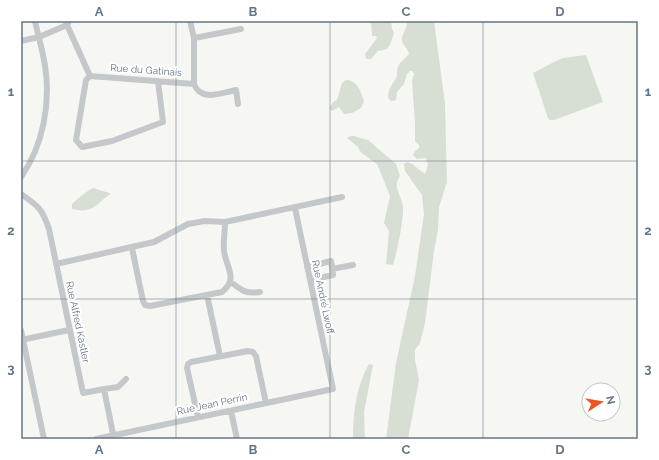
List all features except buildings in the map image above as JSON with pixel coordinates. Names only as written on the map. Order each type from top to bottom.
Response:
[{"type":"street","points":[[21,177],[36,152],[45,114],[47,86],[45,66],[34,21]]},
{"type":"street","name":"Rue du Gatinais","points":[[90,76],[158,80],[194,84],[194,38],[190,21]]},
{"type":"street","points":[[21,42],[39,37],[68,23],[90,76],[86,80],[76,140],[82,147],[112,142],[163,122],[158,80]]},
{"type":"street","points":[[194,38],[241,29]]},
{"type":"street","points":[[194,84],[196,89],[201,94],[207,95],[236,90],[238,104]]},
{"type":"street","points":[[21,170],[40,136]]},
{"type":"street","name":"Rue Alfred Kastler","points":[[21,194],[38,205],[45,216],[83,393],[104,389]]},
{"type":"street","points":[[56,264],[154,242],[188,224],[205,221],[225,222],[342,197]]},
{"type":"street","name":"Rue André Lwoff","points":[[295,208],[332,389]]},
{"type":"street","points":[[132,248],[143,301],[146,305],[150,306],[222,292],[231,282],[230,272],[224,251],[225,222]]},
{"type":"street","points":[[307,267],[330,261],[332,269],[333,275],[310,280]]},
{"type":"street","points":[[332,269],[353,265]]},
{"type":"street","points":[[231,282],[240,290],[250,294],[260,292]]},
{"type":"street","points":[[207,295],[220,356]]},
{"type":"street","points":[[21,330],[44,439]]},
{"type":"street","points":[[22,340],[69,330]]},
{"type":"street","points":[[198,417],[187,368],[188,364],[191,362],[220,356],[248,351],[252,352],[256,356],[266,403]]},
{"type":"street","points":[[114,437],[104,389],[118,387],[126,378]]},
{"type":"street","name":"Rue Jean Perrin","points":[[96,439],[114,437],[198,417],[332,389]]},
{"type":"street","points":[[231,411],[237,439]]},
{"type":"shaded area","points":[[371,21],[391,21],[394,33],[387,49],[378,51],[371,59],[366,59],[365,54],[377,38],[376,36],[372,36]]},
{"type":"shaded area","points":[[407,21],[434,21],[445,104],[447,182],[439,207],[438,230],[425,323],[420,343],[415,350],[415,360],[419,380],[408,439],[386,439],[396,363],[415,276],[424,214],[422,195],[405,171],[404,164],[407,162],[412,164],[425,174],[428,165],[426,158],[417,159],[413,155],[419,148],[419,145],[415,141],[412,81],[414,74],[412,71],[407,74],[404,84],[397,92],[396,100],[391,101],[388,98],[389,90],[397,76],[397,69],[400,63],[409,54],[402,41],[402,36]]},
{"type":"shaded area","points":[[586,55],[603,102],[554,120],[550,120],[548,118],[533,73],[563,58]]},
{"type":"shaded area","points":[[346,80],[350,80],[356,84],[364,101],[361,108],[352,113],[344,114],[339,107],[332,111],[329,108],[333,102],[337,100],[342,83]]},
{"type":"shaded area","points":[[350,136],[368,140],[396,164],[400,176],[397,187],[403,206],[403,211],[400,236],[393,265],[386,264],[389,231],[384,223],[390,196],[377,164],[363,154],[358,147],[347,138]]},
{"type":"shaded area","points":[[94,188],[110,194],[93,208],[85,210],[72,209],[72,204],[79,197]]},
{"type":"shaded area","points":[[369,364],[373,365],[364,412],[365,439],[353,439],[356,400],[361,381]]}]
